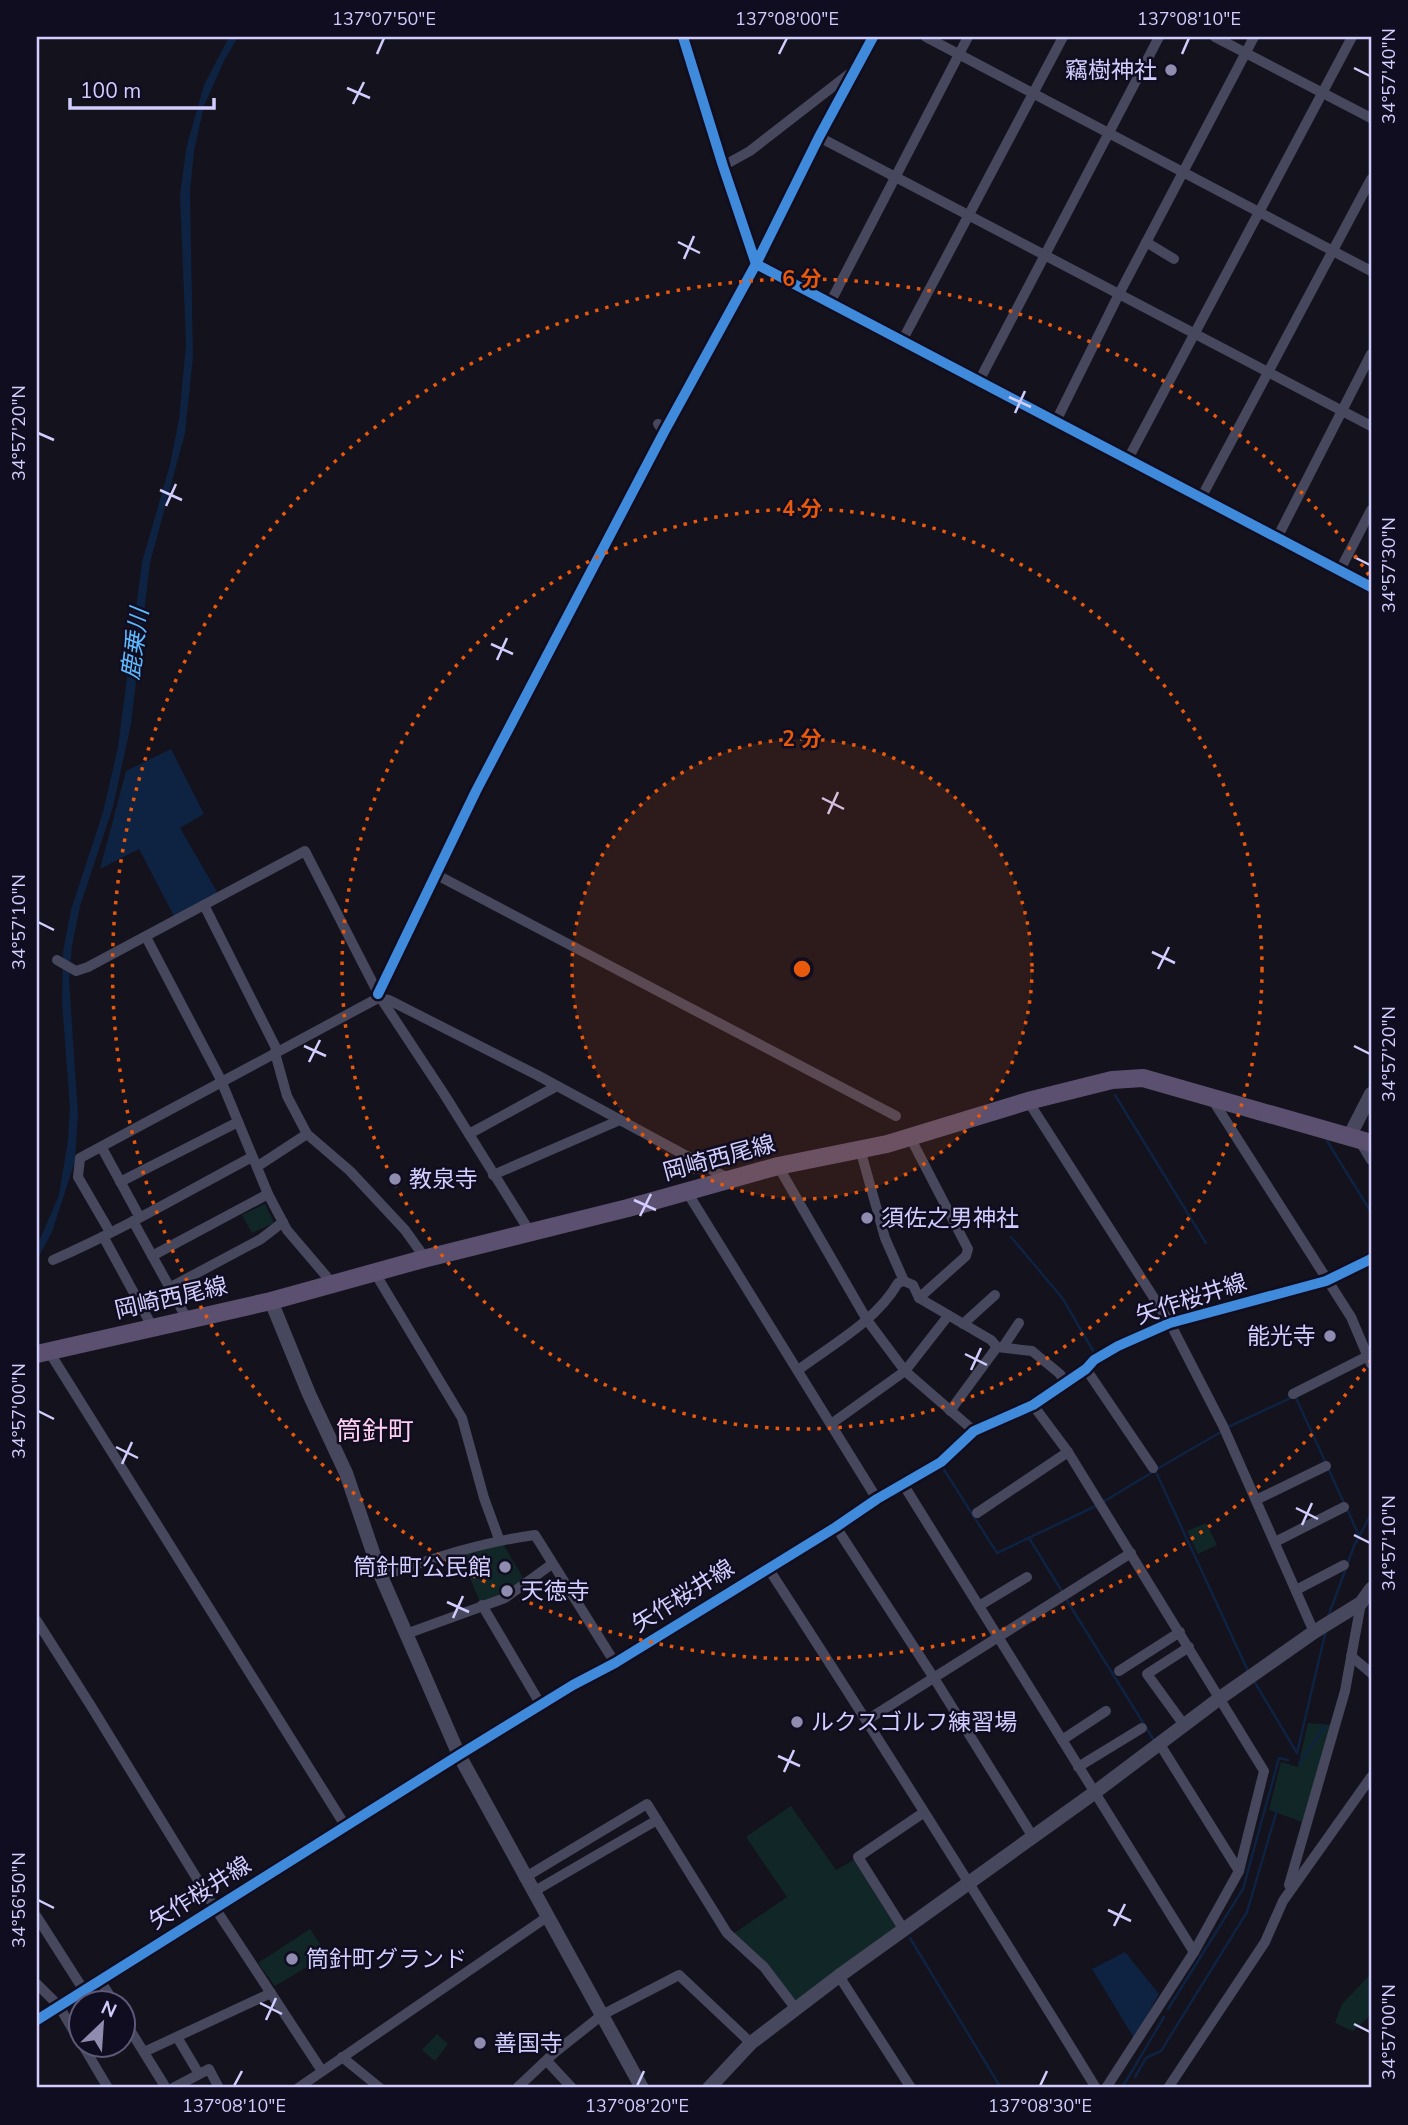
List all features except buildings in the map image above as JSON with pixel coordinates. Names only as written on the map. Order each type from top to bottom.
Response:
[{"type":"main road","name":"岡崎西尾線","points":[[42,1352],[271,1301],[778,1166],[910,1138],[1028,1101],[1127,1078],[1143,1078],[1360,1140]]},
{"type":"street","points":[[683,37],[756,264],[1371,587]]},
{"type":"street","points":[[153,1328],[78,1174],[80,1158],[380,996],[476,791],[661,428],[756,264],[819,137],[873,37]]},
{"type":"street","points":[[926,37],[1371,271]]},
{"type":"street","points":[[830,303],[968,37]]},
{"type":"street","points":[[902,341],[1063,37]]},
{"type":"street","points":[[979,381],[1159,37]]},
{"type":"street","points":[[1215,37],[1371,118]]},
{"type":"street","points":[[1056,421],[1119,294],[1254,37]]},
{"type":"street","points":[[1128,459],[1352,37]]},
{"type":"street","points":[[723,166],[750,151],[856,69]]},
{"type":"street","points":[[819,137],[1371,426]]},
{"type":"street","points":[[1201,498],[1371,179]]},
{"type":"street","points":[[1146,242],[1174,259]]},
{"type":"street","points":[[1277,538],[1371,354]]},
{"type":"street","points":[[1339,570],[1370,515]]},
{"type":"street","points":[[57,960],[76,971],[146,937],[305,851],[380,996],[530,1232]]},
{"type":"street","points":[[436,876],[896,1115]]},
{"type":"street","points":[[204,905],[276,1048],[287,1096],[307,1134],[350,1171],[405,1230],[423,1259]]},
{"type":"street","points":[[146,937],[221,1084],[268,1194],[287,1230],[327,1277],[329,1285]]},
{"type":"street","points":[[380,996],[731,1180]]},
{"type":"street","points":[[469,1134],[556,1086]]},
{"type":"street","points":[[1371,1094],[1360,1140],[1371,1160]]},
{"type":"street","points":[[1211,1097],[1351,1317],[1370,1360],[1293,1394]]},
{"type":"street","points":[[1028,1101],[1170,1323],[1223,1426],[1314,1632]]},
{"type":"street","points":[[493,1175],[620,1120]]},
{"type":"street","points":[[120,1182],[238,1122]]},
{"type":"street","points":[[54,1260],[307,1134]]},
{"type":"street","points":[[910,1138],[968,1249],[966,1256],[919,1298]]},
{"type":"street","points":[[102,1147],[152,1256],[187,1320]]},
{"type":"street","points":[[860,1149],[886,1238],[904,1281]]},
{"type":"street","points":[[778,1166],[867,1320],[905,1371],[974,1431]]},
{"type":"street","points":[[687,1192],[877,1499]]},
{"type":"street","points":[[152,1256],[268,1194]]},
{"type":"street","points":[[169,1288],[261,1239],[283,1222]]},
{"type":"street","name":"矢作桜井線","points":[[85,1988],[459,1755],[615,1663],[941,1462],[974,1431],[1033,1405],[1086,1369],[1094,1360],[1118,1346],[1170,1323],[1326,1281],[1371,1259]]},
{"type":"street","points":[[374,1273],[462,1418],[484,1498],[499,1539]]},
{"type":"street","points":[[798,1370],[867,1320],[888,1301],[898,1283],[904,1281],[913,1285],[919,1298],[1000,1347],[1032,1351],[1060,1374],[1065,1383]]},
{"type":"street","points":[[963,1324],[995,1295]]},
{"type":"street","points":[[271,1301],[309,1394],[346,1473],[381,1576],[459,1755],[524,1878],[642,2088]]},
{"type":"street","points":[[831,1424],[905,1371],[948,1316]]},
{"type":"street","points":[[950,1411],[1018,1323]]},
{"type":"street","points":[[1359,1334],[1371,1327]]},
{"type":"street","points":[[42,1352],[346,1827]]},
{"type":"street","points":[[1086,1369],[1153,1468]]},
{"type":"street","points":[[1033,1405],[1068,1452],[1264,1771],[1239,1871],[1194,1952],[1106,2088]]},
{"type":"street","points":[[977,1513],[1068,1452]]},
{"type":"street","points":[[1256,1500],[1326,1466]]},
{"type":"street","points":[[903,1484],[1194,1952]]},
{"type":"street","points":[[1275,1542],[1344,1507]]},
{"type":"street","points":[[836,1527],[1033,1837]]},
{"type":"street","points":[[381,1576],[467,1547],[499,1539],[535,1535],[615,1663]]},
{"type":"street","points":[[867,1720],[1131,1553]]},
{"type":"street","points":[[406,1634],[505,1598],[552,1564]]},
{"type":"street","points":[[1296,1590],[1345,1565]]},
{"type":"street","points":[[768,1567],[867,1720],[923,1813],[971,1883],[1096,2088]]},
{"type":"street","points":[[979,1606],[1027,1577]]},
{"type":"street","points":[[709,2088],[751,2043],[839,1976],[971,1883],[1220,1698],[1314,1632],[1361,1603],[1371,1589]]},
{"type":"street","points":[[1168,2088],[1265,1942],[1283,1901],[1342,1702],[1361,1603]]},
{"type":"street","points":[[482,1605],[541,1705]]},
{"type":"street","points":[[37,1621],[215,1908],[323,2071]]},
{"type":"street","points":[[1119,1671],[1180,1632]]},
{"type":"street","points":[[1184,1726],[1147,1674],[1189,1647]]},
{"type":"street","points":[[1351,1656],[1371,1673]]},
{"type":"street","points":[[1062,1740],[1106,1711]]},
{"type":"street","points":[[1078,1767],[1142,1728]]},
{"type":"street","points":[[1159,1743],[1239,1871]]},
{"type":"street","points":[[1283,1901],[1371,1777]]},
{"type":"street","points":[[524,1878],[647,1804],[727,1933],[764,1968],[796,2009]]},
{"type":"street","points":[[904,1930],[858,1857],[923,1813]]},
{"type":"street","points":[[533,1892],[657,1820]]},
{"type":"street","points":[[37,1917],[82,1988]]},
{"type":"street","points":[[298,2088],[547,1917]]},
{"type":"street","points":[[517,2088],[554,2053],[601,2015],[679,1975],[751,2043]]},
{"type":"street","points":[[839,1976],[911,2088]]},
{"type":"street","points":[[100,1979],[105,1988]]},
{"type":"street","points":[[37,1984],[59,2006],[66,2018]]},
{"type":"street","points":[[144,2052],[271,1993]]},
{"type":"street","name":"矢作桜井線","points":[[37,2020],[66,2001]]},
{"type":"street","points":[[177,2037],[198,2074]]},
{"type":"street","points":[[136,2039],[166,2088]]},
{"type":"street","points":[[342,2057],[380,2088]]},
{"type":"street","points":[[90,2058],[108,2088]]},
{"type":"street","points":[[547,2061],[572,2088]]},
{"type":"street","points":[[173,2088],[209,2069],[219,2088]]},
{"type":"green space","points":[[265,1204],[274,1223],[252,1233],[242,1215]]},
{"type":"green space","points":[[1206,1523],[1217,1545],[1198,1554],[1187,1531]]},
{"type":"green space","points":[[502,1542],[525,1581],[481,1604],[460,1555]]},
{"type":"green space","points":[[1308,1723],[1332,1725],[1310,1808],[1302,1822],[1269,1810],[1281,1762],[1298,1767]]},
{"type":"green space","points":[[791,1806],[836,1870],[854,1860],[897,1929],[797,2001],[733,1934],[787,1897],[746,1837]]},
{"type":"green space","name":"筒針町グランド","points":[[310,1929],[327,1955],[275,1986],[258,1963]]},
{"type":"green space","points":[[1371,1974],[1371,2015],[1353,2031],[1335,2023],[1342,2004]]},
{"type":"green space","points":[[437,2034],[448,2044],[435,2061],[422,2050]]},
{"type":"water","name":"鹿乗川","points":[[229,37],[238,37],[204,106],[194,151],[190,192],[193,357],[185,433],[150,563],[131,724],[113,807],[80,906],[72,946],[69,980],[78,1115],[75,1161],[52,1232],[37,1260],[37,1246],[59,1195],[68,1140],[70,1108],[62,1002],[63,952],[71,910],[103,812],[118,747],[142,562],[170,465],[179,419],[186,344],[180,195],[186,149],[204,85]]},
{"type":"water","points":[[171,749],[204,814],[180,828],[220,897],[176,920],[139,849],[100,869],[126,771]]},
{"type":"water","points":[[1125,1952],[1159,1994],[1134,2038],[1092,1969]]},
{"type":"waterway","points":[[1115,1095],[1206,1243]]},
{"type":"waterway","points":[[1327,1141],[1371,1212]]},
{"type":"waterway","points":[[1011,1237],[1063,1299],[1095,1354]]},
{"type":"waterway","points":[[1226,1428],[1295,1396],[1325,1461]]},
{"type":"waterway","points":[[1157,1469],[1221,1432]]},
{"type":"waterway","points":[[943,1468],[997,1553],[1098,1505]]},
{"type":"waterway","points":[[1328,1468],[1344,1503]]},
{"type":"waterway","points":[[1155,1470],[1248,1671]]},
{"type":"waterway","points":[[1103,1502],[1151,1473]]},
{"type":"waterway","points":[[1347,1509],[1359,1536]]},
{"type":"waterway","points":[[1328,1617],[1354,1546],[1371,1514]]},
{"type":"waterway","points":[[1029,1538],[1063,1593]]},
{"type":"waterway","points":[[1066,1599],[1155,1742]]},
{"type":"waterway","points":[[1297,1753],[1326,1630]]},
{"type":"waterway","points":[[1254,1681],[1297,1753]]},
{"type":"waterway","points":[[1299,1764],[1325,1726]]},
{"type":"waterway","points":[[1168,2009],[1243,1889],[1279,1758],[1288,1760]]},
{"type":"waterway","points":[[1135,2077],[1146,2058],[1161,2051],[1247,1912],[1277,1810]]},
{"type":"waterway","points":[[910,1938],[1001,2088]]},
{"type":"waterway","points":[[1122,2088],[1164,2017]]},
{"type":"cycle path","points":[[683,37],[756,264],[1371,587]]},
{"type":"cycle path","points":[[378,994],[476,791],[664,432],[756,264],[819,137],[873,37]]},
{"type":"cycle path","points":[[37,2020],[459,1755],[573,1685],[615,1663],[941,1462],[974,1431],[1033,1405],[1086,1369],[1094,1360],[1118,1346],[1170,1323],[1326,1281],[1371,1259]]},
{"type":"place","name":"竊樹神社","points":[[1171,70]]},
{"type":"place","name":"教泉寺","points":[[395,1179]]},
{"type":"place","name":"須佐之男神社","points":[[867,1218]]},
{"type":"place","name":"能光寺","points":[[1330,1336]]},
{"type":"place","name":"筒針町公民館","points":[[505,1567]]},
{"type":"place","name":"天徳寺","points":[[507,1591]]},
{"type":"place","name":"ルクスゴルフ練習場","points":[[797,1722]]},
{"type":"place","name":"筒針町グランド","points":[[292,1959]]},
{"type":"place","name":"善国寺","points":[[480,2043]]},
{"type":"district","name":"筒針町","points":[[375,1431]]}]
